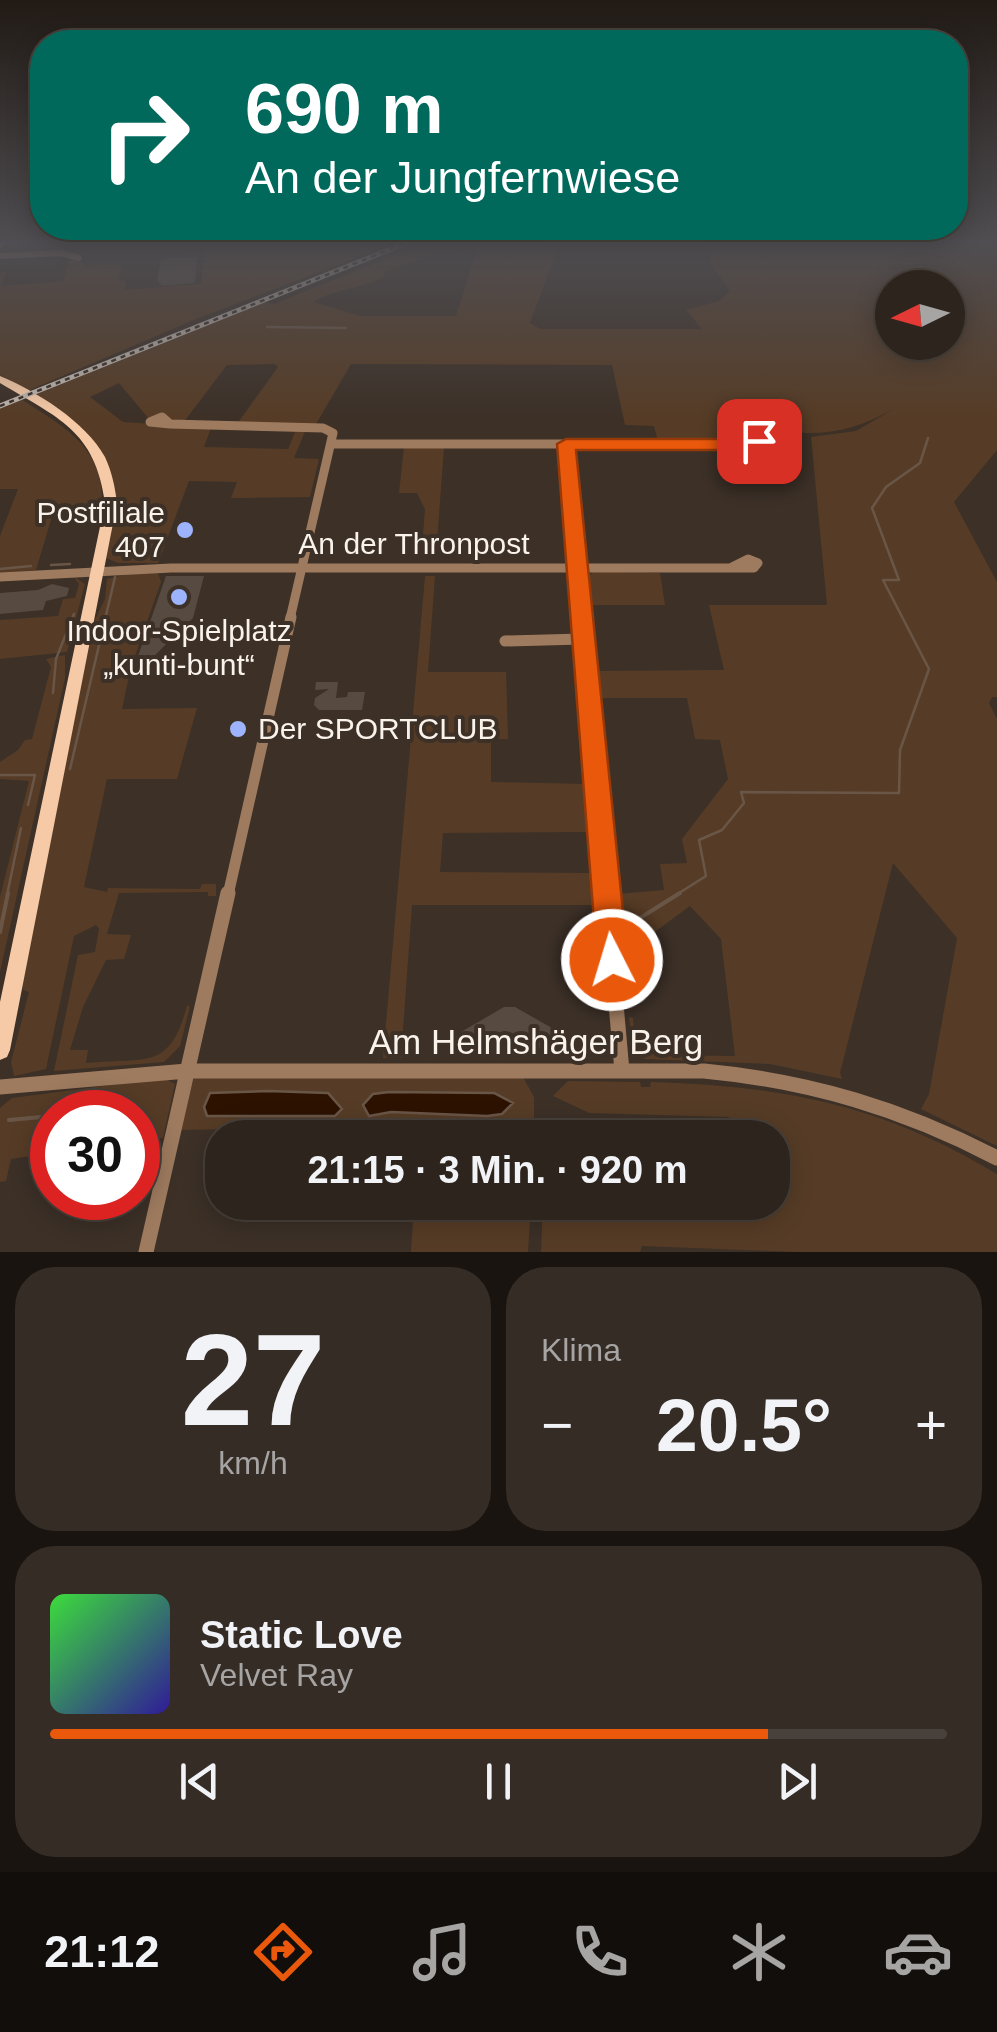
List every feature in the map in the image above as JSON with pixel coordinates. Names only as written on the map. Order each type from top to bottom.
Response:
[{"type":"main road","points":[[0,380],[77,429],[104,460],[111,503],[0,1050]]},
{"type":"street","points":[[146,1252],[333,432],[327,428],[171,425]]},
{"type":"street","points":[[331,444],[737,444]]},
{"type":"street","points":[[566,444],[622,1071]]},
{"type":"street","name":"An der Thronpost","points":[[0,577],[98,570],[730,568]]},
{"type":"street","points":[[505,641],[582,640]]},
{"type":"street","name":"Am Helmshäger Berg","points":[[0,1087],[187,1071],[704,1071],[821,1085],[942,1128],[997,1158]]},
{"type":"shaded area","points":[[0,301],[242,301],[25,392],[0,375]]},
{"type":"shaded area","points":[[314,301],[361,316],[456,316],[461,301],[538,301],[530,323],[540,329],[702,329],[686,310],[717,301],[875,301],[875,360],[965,360],[965,301],[997,301],[997,450],[954,502],[997,582],[997,697],[989,703],[997,719],[997,1146],[921,1109],[929,1094],[957,938],[893,863],[840,1073],[842,1079],[770,1064],[645,1059],[632,1045],[629,1017],[633,1018],[635,1043],[648,1053],[735,1056],[721,939],[690,906],[622,956],[617,894],[664,890],[660,864],[687,863],[682,839],[728,779],[720,740],[695,739],[687,698],[597,698],[595,671],[724,670],[709,605],[827,605],[811,437],[856,431],[892,410],[860,425],[827,432],[804,433],[785,415],[746,415],[750,431],[732,439],[657,438],[654,426],[625,425],[612,365],[351,364],[316,424],[237,424],[278,367],[275,364],[227,365],[183,423],[149,419],[119,383],[90,397],[123,422],[211,428],[204,447],[288,449],[296,430],[289,428],[323,429],[329,433],[327,436],[325,431],[306,429],[294,458],[319,459],[310,497],[231,498],[237,482],[189,481],[158,563],[118,563],[106,558],[113,498],[105,458],[77,428],[29,395],[262,302]]},
{"type":"shaded area","points":[[21,399],[65,429],[88,452],[101,483],[102,503],[53,513],[36,570],[0,573],[0,536],[18,489],[0,489],[0,407]]},
{"type":"shaded area","points":[[404,447],[444,448],[436,555],[427,555],[427,549],[422,548],[425,509],[417,493],[399,493]]},
{"type":"shaded area","points":[[595,571],[660,573],[665,605],[588,605],[585,578]]},
{"type":"shaded area","points":[[132,573],[158,573],[161,582],[131,667],[122,709],[197,708],[177,779],[107,779],[84,887],[107,892],[108,888],[200,889],[202,884],[216,884],[216,896],[208,896],[208,892],[119,893],[107,934],[131,935],[124,959],[106,960],[83,1007],[70,1050],[88,1050],[86,1063],[152,1057],[172,1042],[190,1006],[180,1046],[164,1062],[54,1071],[78,955],[95,952],[99,929],[96,925],[74,936],[46,1069],[14,1076],[11,1062],[29,992],[23,990],[21,979],[92,626],[105,599],[107,579]]},
{"type":"shaded area","points":[[73,576],[85,584],[67,652],[0,659],[0,620],[58,616],[63,599],[75,598],[79,584]]},
{"type":"shaded area","points":[[425,576],[435,576],[428,672],[506,672],[508,739],[491,739],[491,782],[587,784],[590,832],[443,833],[440,872],[594,873],[596,905],[412,905],[401,1058],[383,1058]]},
{"type":"shaded area","points":[[65,655],[65,678],[0,972],[0,897],[29,781],[0,779],[0,762],[25,740],[32,739],[51,667],[46,659]]},
{"type":"shaded area","points":[[523,1077],[534,1097],[534,1120],[205,1120],[205,1130],[178,1130],[194,1078]]},
{"type":"shaded area","points":[[164,1078],[175,1084],[163,1138],[160,1090],[73,1090]]},
{"type":"shaded area","points":[[568,1081],[640,1082],[641,1087],[650,1087],[651,1082],[699,1084],[788,1095],[872,1116],[955,1150],[997,1174],[997,1252],[799,1252],[642,1246],[640,1252],[541,1252],[542,1220],[790,1220],[790,1120],[589,1113],[553,1096]]},
{"type":"shaded area","points":[[210,1093],[328,1093],[342,1109],[335,1116],[207,1116],[204,1107]]},
{"type":"shaded area","points":[[494,1093],[513,1103],[502,1114],[487,1116],[391,1112],[369,1116],[363,1105],[373,1094]]},
{"type":"shaded area","points":[[30,1096],[30,1156],[11,1159],[6,1181],[0,1182],[0,1108],[12,1098]]},
{"type":"shaded area","points":[[413,1220],[530,1220],[528,1252],[411,1252]]},
{"type":"building","name":"Indoor-Spielplatz „kunti-bunt“","points":[[166,576],[204,576],[193,618],[148,662],[136,662]]},
{"type":"building","points":[[52,584],[69,588],[67,596],[46,601],[43,610],[0,614],[0,593],[38,590]]},
{"type":"building","points":[[316,682],[338,682],[336,698],[347,697],[348,692],[365,692],[362,710],[319,710],[314,705],[315,698],[329,689],[315,690]]},
{"type":"building","points":[[504,1007],[515,1007],[559,1032],[547,1052],[510,1032],[474,1053],[461,1032]]},
{"type":"waterway","points":[[267,327],[346,328]]},
{"type":"waterway","points":[[676,895],[706,876],[699,840],[722,830],[744,803],[741,792],[899,793],[900,750],[929,669],[883,580],[899,580],[872,508],[886,487],[920,463],[928,438]]},
{"type":"waterway","points":[[51,565],[70,564]]},
{"type":"waterway","points":[[0,569],[31,566]]},
{"type":"waterway","points":[[70,769],[115,577]]},
{"type":"waterway","points":[[53,693],[56,659],[74,614]]},
{"type":"waterway","points":[[0,775],[35,775],[28,805]]},
{"type":"waterway","points":[[7,895],[21,828]]},
{"type":"waterway","points":[[0,932],[8,893]]},
{"type":"waterway","points":[[632,923],[680,893]]},
{"type":"waterway","points":[[9,1120],[30,1118]]},
{"type":"railway","points":[[0,406],[260,301]]},
{"type":"place","name":"Postfiliale 407","points":[[185,530]]},
{"type":"place","name":"Indoor-Spielplatz „kunti-bunt“","points":[[179,597]]},
{"type":"place","name":"Der SPORTCLUB","points":[[238,729]]},
{"type":"route","points":[[612,960],[566,444],[759,441]]}]
